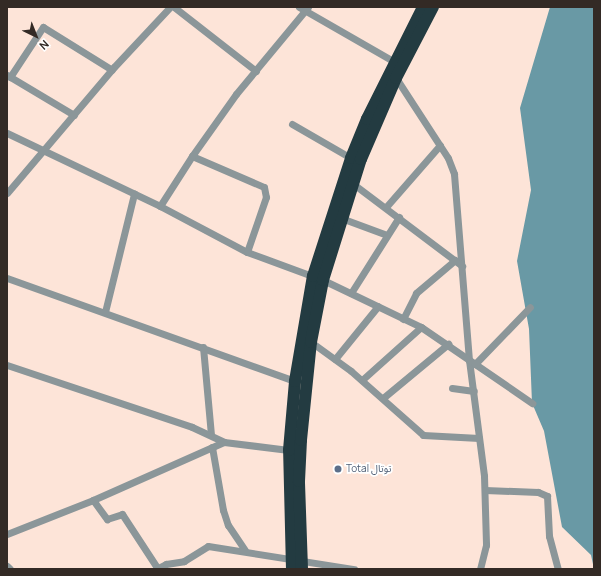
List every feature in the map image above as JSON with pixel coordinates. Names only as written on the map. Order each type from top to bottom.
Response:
[{"type":"highway","points":[[297,564],[290,450],[295,381],[318,278],[351,158],[393,61],[423,7]]},
{"type":"highway","points":[[297,564],[301,440],[318,278],[341,218],[352,183],[396,78],[433,7]]},
{"type":"street","points":[[7,193],[112,70],[170,7]]},
{"type":"street","points":[[174,7],[256,71]]},
{"type":"street","points":[[160,206],[192,156],[304,8],[393,61]]},
{"type":"street","points":[[74,115],[9,76],[43,27],[112,70]]},
{"type":"street","points":[[396,78],[448,158],[454,174],[474,391],[485,490],[486,545],[480,569]]},
{"type":"street","points":[[292,124],[351,158]]},
{"type":"street","points":[[7,133],[160,206],[247,252],[318,278],[421,328],[448,344],[532,403]]},
{"type":"street","points":[[386,207],[440,145]]},
{"type":"street","points":[[192,156],[264,187],[266,197],[247,252]]},
{"type":"street","points":[[352,183],[386,207],[462,266]]},
{"type":"street","points":[[105,312],[134,194]]},
{"type":"street","points":[[351,293],[399,217]]},
{"type":"street","points":[[341,218],[387,235]]},
{"type":"street","points":[[403,319],[416,294],[455,260]]},
{"type":"street","points":[[7,278],[295,381]]},
{"type":"street","points":[[335,359],[378,306]]},
{"type":"street","points":[[472,362],[530,307]]},
{"type":"street","points":[[362,380],[421,328]]},
{"type":"street","points":[[311,342],[362,380],[423,435],[480,438]]},
{"type":"street","points":[[383,398],[448,344]]},
{"type":"street","points":[[203,347],[211,435]]},
{"type":"street","points":[[7,365],[211,435],[224,442],[290,450]]},
{"type":"street","points":[[452,388],[474,391]]},
{"type":"street","points":[[7,534],[93,500],[224,442]]},
{"type":"street","points":[[212,447],[223,510],[228,525],[245,550]]},
{"type":"street","points":[[485,490],[538,492],[547,496],[549,536],[558,569]]},
{"type":"street","points":[[93,500],[107,519],[122,514],[157,569],[166,564],[184,561],[208,546],[245,550],[297,564],[354,569]]},
{"type":"street","points":[[7,566],[10,569]]},
{"type":"water","points":[[550,7],[594,7],[594,569],[591,555],[562,527],[544,431],[532,403],[529,329],[517,261],[531,190],[520,108]]},
{"type":"place","name":"Total توتال","points":[[338,469]]}]
